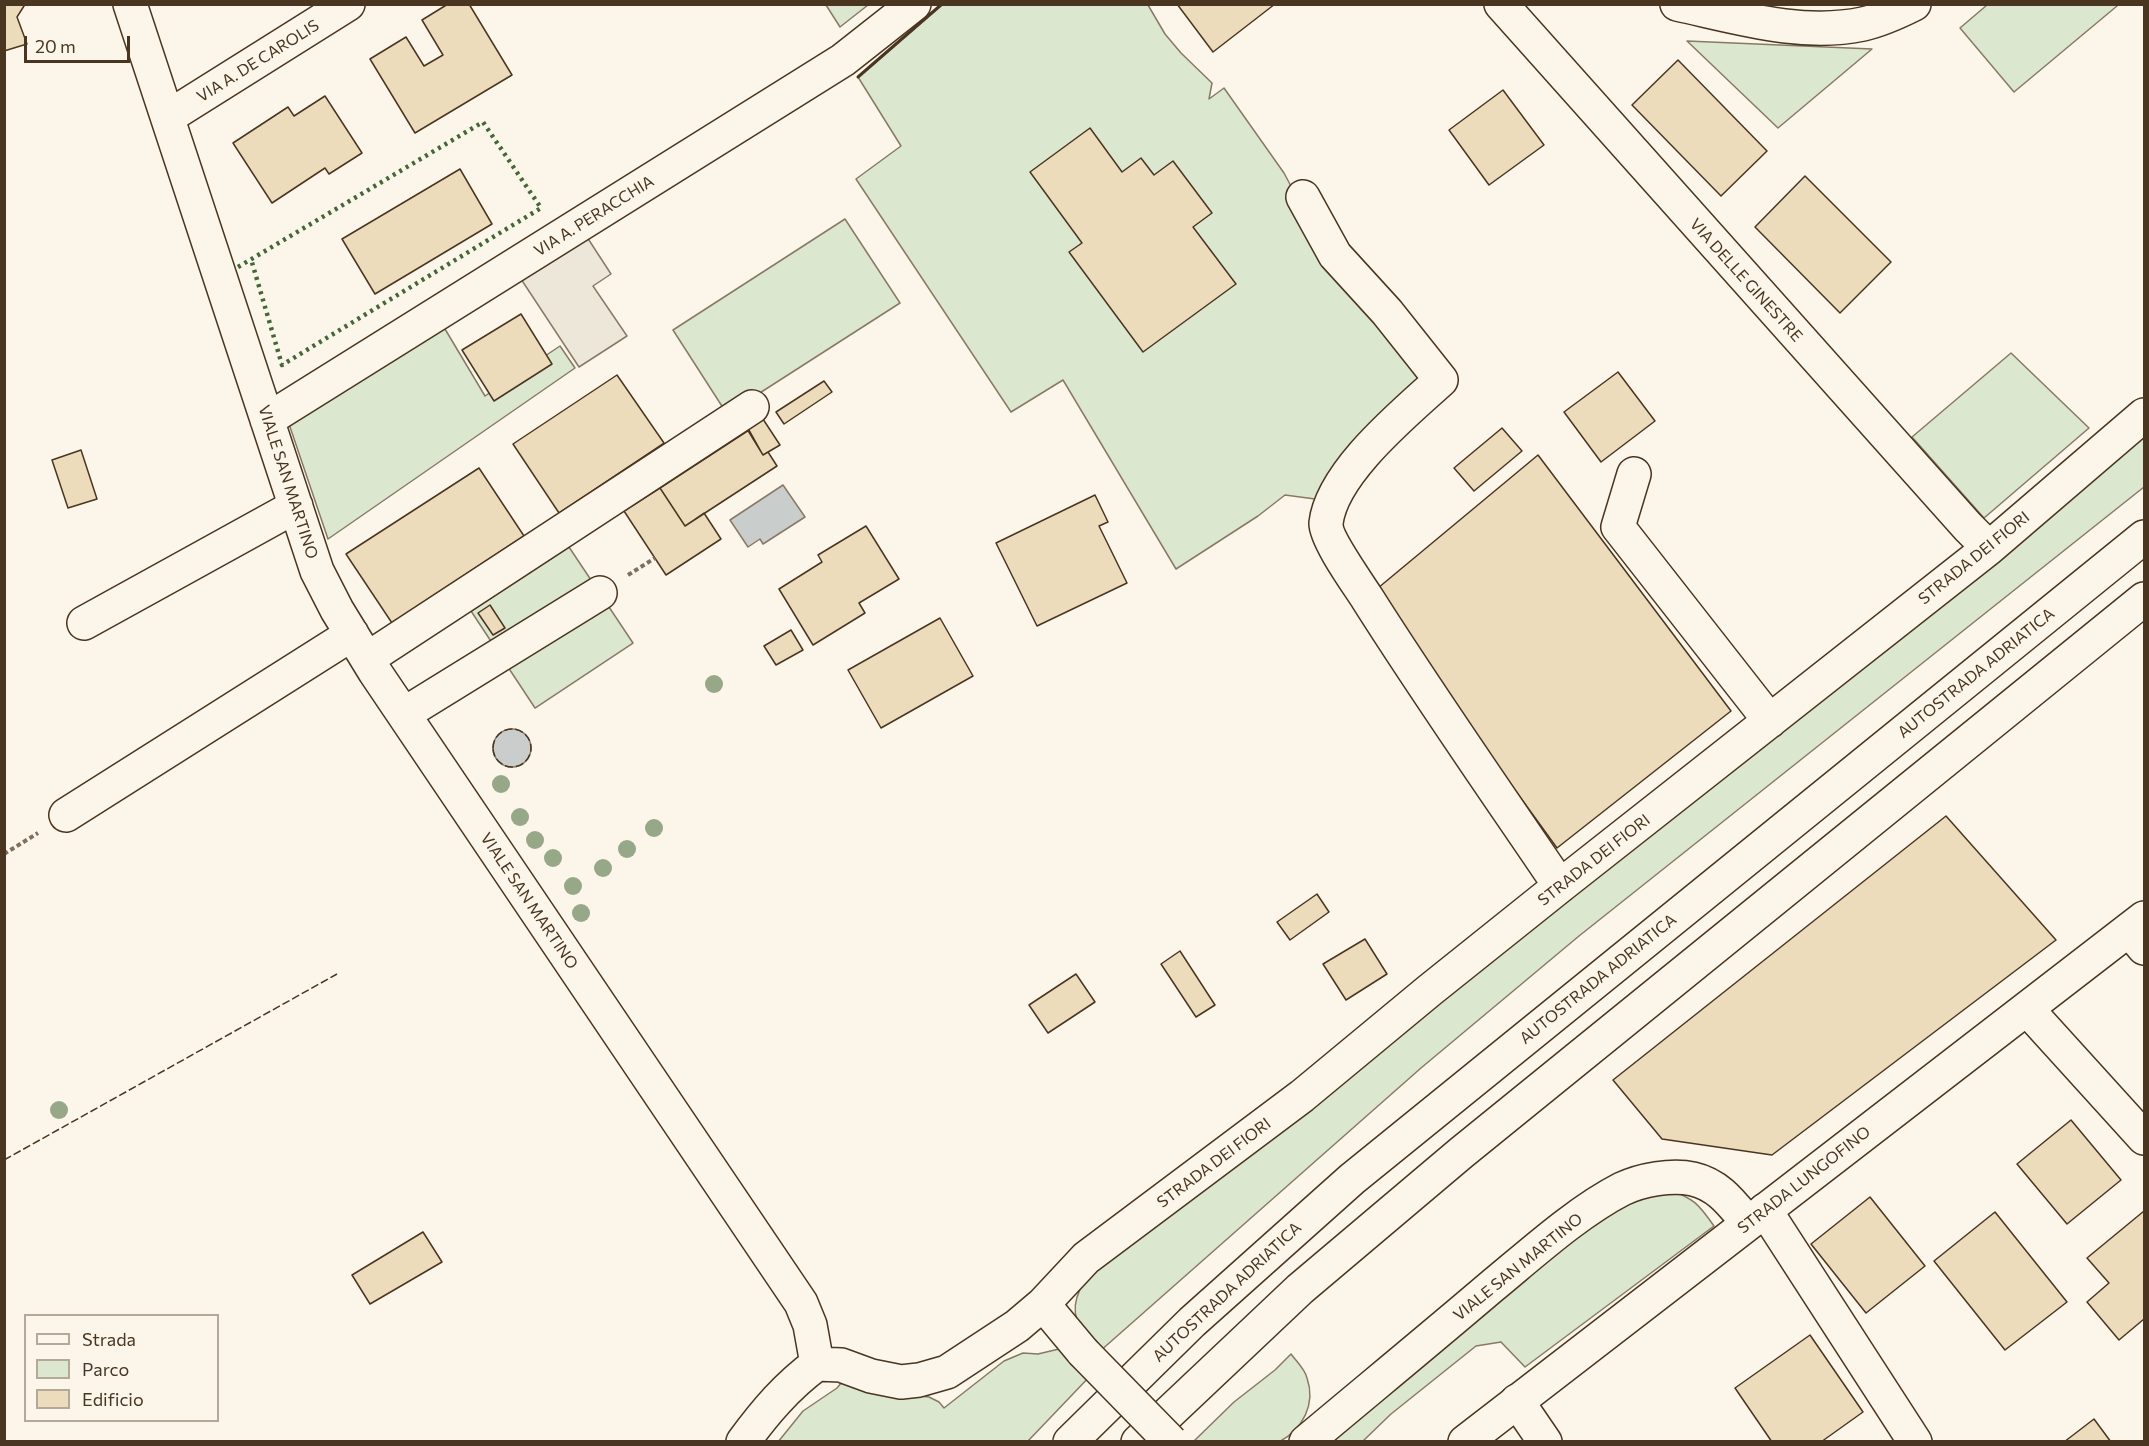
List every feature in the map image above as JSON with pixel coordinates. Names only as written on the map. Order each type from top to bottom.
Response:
[{"type":"main road","name":"VIALE SAN MARTINO","points":[[130,4],[317,571],[360,646],[404,714],[801,1304],[810,1324],[817,1364]]},
{"type":"main road","name":"VIA A. DE CAROLIS","points":[[168,117],[348,4]]},
{"type":"main road","name":"VIA A. PERACCHIA","points":[[267,420],[843,60],[914,4]]},
{"type":"main road","points":[[1677,4],[1774,25],[1826,28],[1862,24],[1891,16],[1914,4]]},
{"type":"main road","name":"VIA DELLE GINESTRE","points":[[1508,6],[1944,501],[1989,548]]},
{"type":"main road","points":[[1303,197],[1335,255],[1387,312],[1442,380],[1373,444],[1353,468],[1331,507],[1326,523],[1327,532],[1407,661],[1560,886]]},
{"type":"main road","points":[[66,815],[360,646],[752,407]]},
{"type":"main road","name":"STRADA DEI FIORI","points":[[1043,1304],[1086,1258],[1302,1096],[1560,886],[1989,548],[2145,415]]},
{"type":"main road","points":[[1634,474],[1618,527],[1770,721]]},
{"type":"main road","points":[[84,623],[296,506]]},
{"type":"main road","name":"AUTOSTRADA ADRIATICA","points":[[1070,1442],[1192,1322],[1352,1179],[2145,537]]},
{"type":"main road","points":[[404,714],[600,593]]},
{"type":"main road","points":[[1138,1442],[1300,1289],[1461,1153],[2145,599]]},
{"type":"main road","name":"STRADA LUNGOFINO","points":[[1465,1442],[2027,1009],[2139,932]]},
{"type":"main road","points":[[2027,1009],[2145,1138]]},
{"type":"main road","name":"VIALE SAN MARTINO","points":[[1306,1442],[1537,1249],[1604,1199],[1625,1188],[1646,1181],[1670,1178],[1691,1178],[1713,1185],[1729,1200],[1757,1217],[1915,1442]]},
{"type":"main road","points":[[743,1442],[762,1416],[790,1386],[817,1364],[841,1365],[871,1376],[901,1382],[919,1380],[947,1372],[1017,1326],[1043,1304],[1083,1352],[1171,1442]]},
{"type":"main road","points":[[1517,1401],[1545,1442]]},
{"type":"green space","points":[[2115,4],[2117,6],[2014,92],[1960,28],[1987,5]]},
{"type":"green space","points":[[826,5],[868,5],[840,27]]},
{"type":"green space","points":[[942,5],[1148,5],[1165,34],[1212,83],[1209,99],[1224,88],[1284,173],[1324,248],[1433,377],[1341,482],[1315,499],[1285,495],[1258,516],[1176,569],[1063,380],[1011,412],[856,179],[901,146],[858,77]]},
{"type":"green space","points":[[1687,41],[1872,49],[1778,128]]},
{"type":"green space","points":[[845,219],[900,303],[727,414],[673,330]]},
{"type":"green space","points":[[442,324],[485,396],[560,346],[575,368],[328,539],[287,418]]},
{"type":"green space","points":[[2011,353],[2089,428],[1984,518],[1912,437]]},
{"type":"green space","points":[[2144,428],[2144,487],[1579,936],[1421,1068],[1099,1352],[1081,1328],[1075,1312],[1081,1287],[1100,1259]]},
{"type":"green space","points":[[569,547],[633,643],[535,708],[471,611]]},
{"type":"green space","points":[[1668,1189],[1695,1203],[1714,1226],[1525,1367],[1501,1342],[1476,1346],[1391,1414],[1363,1441],[1332,1442],[1596,1221],[1639,1193]]},
{"type":"green space","points":[[1059,1349],[1072,1353],[1093,1373],[1028,1441],[778,1442],[803,1411],[837,1388],[846,1377],[905,1394],[929,1397],[939,1402],[944,1408],[1004,1361],[1023,1353],[1038,1354]]},
{"type":"green space","points":[[1291,1354],[1304,1371],[1310,1397],[1305,1415],[1295,1430],[1279,1442],[1194,1441],[1234,1402],[1275,1370]]},
{"type":"shaded area","points":[[585,234],[611,274],[593,286],[627,336],[579,367],[519,276]]},
{"type":"shaded area","points":[[783,485],[805,517],[763,544],[760,539],[748,547],[730,520]]},
{"type":"shaded area","points":[[512,729],[519,730],[525,735],[530,741],[530,755],[525,761],[519,766],[512,767],[505,766],[499,761],[494,755],[493,748],[494,741],[499,735],[505,730]]},
{"type":"building","points":[[4,4],[27,4],[17,17],[27,44],[4,51]]},
{"type":"building","points":[[448,4],[469,4],[512,75],[415,133],[370,59],[406,37],[424,66],[443,55],[422,20]]},
{"type":"building","points":[[1177,4],[1275,4],[1213,52]]},
{"type":"building","points":[[1678,60],[1767,151],[1721,196],[1632,105]]},
{"type":"building","points":[[1503,90],[1544,145],[1489,185],[1449,130]]},
{"type":"building","points":[[325,96],[362,153],[329,174],[325,168],[272,203],[233,143],[288,107],[294,116]]},
{"type":"building","points":[[1090,128],[1122,172],[1141,158],[1154,175],[1173,161],[1212,213],[1193,227],[1236,284],[1143,352],[1069,252],[1082,243],[1030,172]]},
{"type":"building","points":[[460,169],[492,224],[375,294],[342,239]]},
{"type":"building","points":[[1805,176],[1891,262],[1840,313],[1755,227]]},
{"type":"building","points":[[521,314],[552,364],[494,401],[462,350]]},
{"type":"building","points":[[1618,372],[1655,421],[1601,462],[1564,412]]},
{"type":"building","points":[[617,375],[664,443],[559,513],[513,444]]},
{"type":"building","points":[[824,381],[832,392],[784,424],[776,412]]},
{"type":"building","points":[[759,413],[780,445],[763,455],[744,424]]},
{"type":"building","points":[[1502,428],[1522,451],[1474,491],[1454,468]]},
{"type":"building","points":[[749,430],[763,455],[768,452],[777,466],[685,526],[660,488]]},
{"type":"building","points":[[81,450],[97,499],[68,508],[52,460]]},
{"type":"building","points":[[1538,455],[1731,711],[1557,848],[1372,593]]},
{"type":"building","points":[[479,468],[524,536],[392,623],[346,554]]},
{"type":"building","points":[[660,488],[685,526],[704,513],[721,539],[666,575],[624,511]]},
{"type":"building","points":[[1095,495],[1108,522],[1099,526],[1127,583],[1037,626],[996,543]]},
{"type":"building","points":[[866,526],[899,579],[859,603],[865,613],[813,645],[779,589],[822,562],[818,555]]},
{"type":"building","points":[[490,605],[505,628],[493,635],[478,613]]},
{"type":"building","points":[[940,618],[973,676],[881,728],[848,670]]},
{"type":"building","points":[[791,630],[803,650],[776,665],[764,646]]},
{"type":"building","points":[[1946,816],[2056,940],[1772,1155],[1662,1139],[1613,1080]]},
{"type":"building","points":[[1317,894],[1329,912],[1290,940],[1277,922]]},
{"type":"building","points":[[1365,939],[1387,974],[1346,1000],[1323,964]]},
{"type":"building","points":[[1180,951],[1215,1005],[1196,1017],[1161,964]]},
{"type":"building","points":[[1076,974],[1095,1002],[1048,1033],[1029,1005]]},
{"type":"building","points":[[2071,1120],[2121,1180],[2067,1224],[2017,1164]]},
{"type":"building","points":[[1870,1197],[1925,1266],[1866,1313],[1811,1244]]},
{"type":"building","points":[[2144,1211],[2144,1319],[2119,1340],[2087,1302],[2109,1283],[2087,1258]]},
{"type":"building","points":[[1995,1212],[2067,1302],[2005,1350],[1934,1261]]},
{"type":"building","points":[[423,1232],[442,1262],[370,1304],[352,1275]]},
{"type":"building","points":[[1810,1335],[1863,1412],[1821,1442],[1772,1442],[1735,1388]]},
{"type":"building","points":[[2094,1419],[2111,1442],[2064,1442]]},
{"type":"hedge","points":[[238,267],[483,122],[541,208],[282,365],[251,259]]},
{"type":"fence","points":[[512,729],[519,730],[525,735],[530,741],[531,748],[530,755],[525,761],[519,766],[512,767],[505,766],[499,761],[494,755],[493,748],[494,741],[499,735],[505,730],[512,729]]},
{"type":"fence","points":[[4,1160],[337,974]]},
{"type":"wall","points":[[858,77],[942,4]]}]
